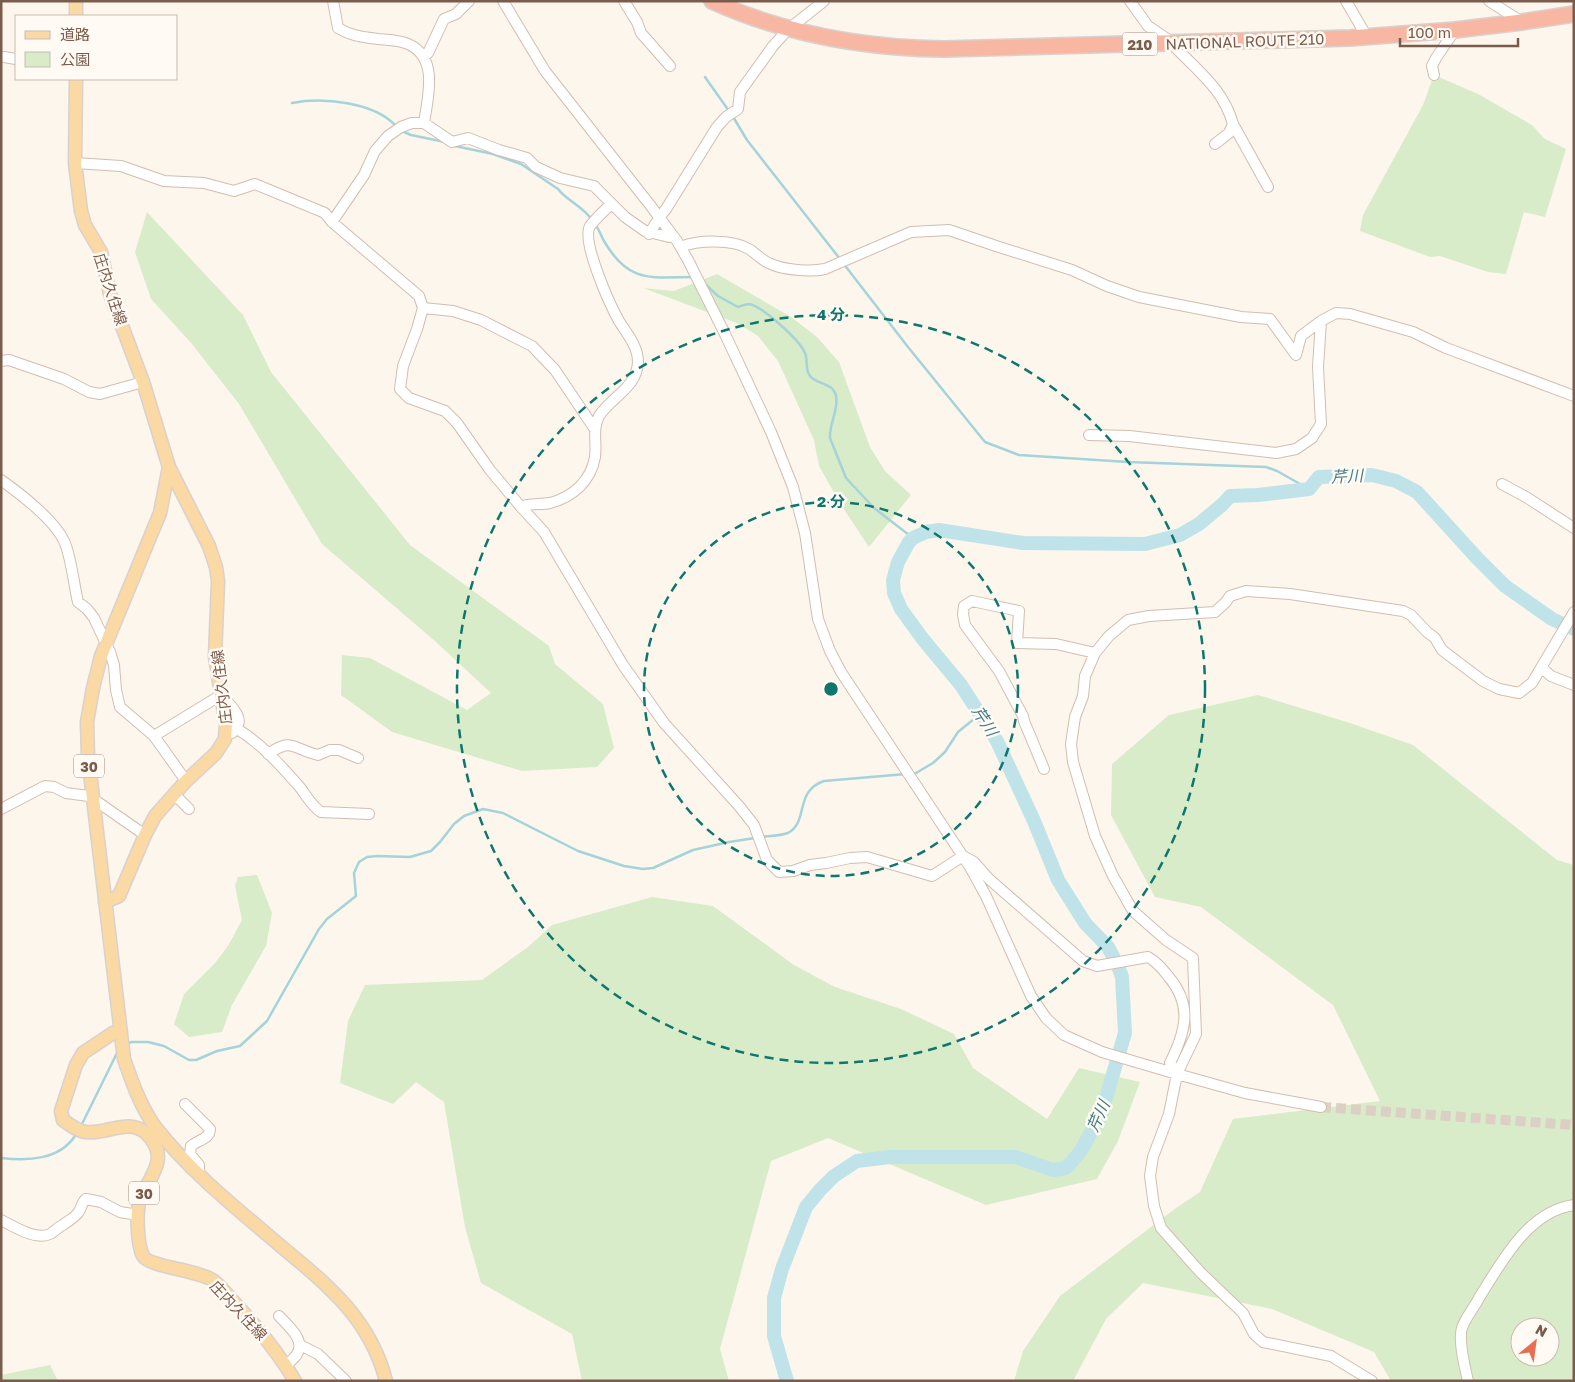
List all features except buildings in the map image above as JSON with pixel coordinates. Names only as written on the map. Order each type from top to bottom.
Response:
[{"type":"highway","name":"NATIONAL ROUTE 210","points":[[712,1],[749,16],[788,28],[864,44],[968,49],[1367,37],[1455,30],[1574,14]]},
{"type":"main road","points":[[76,1],[76,15]]},
{"type":"main road","name":"庄内久住線","points":[[76,80],[75,163],[81,211],[85,225],[101,252],[110,294],[143,382],[169,467],[209,546],[216,567],[218,581],[215,657],[226,726],[225,739],[216,754],[186,781],[155,816],[119,896],[105,902]]},
{"type":"main road","name":"庄内久住線","points":[[169,467],[160,513],[106,644],[92,688],[87,722],[88,756],[124,1059],[135,1090],[155,1126],[199,1173],[339,1297],[360,1322],[374,1346],[386,1381]]},
{"type":"main road","points":[[120,1032],[113,1033],[83,1053],[76,1065],[61,1111],[63,1120],[88,1133],[124,1126],[136,1127],[146,1133],[159,1152]]},
{"type":"main road","name":"庄内久住線","points":[[159,1152],[158,1165],[140,1201],[138,1215],[139,1234],[144,1257],[150,1262],[197,1272],[214,1281],[262,1332],[290,1376]]},
{"type":"street","points":[[333,1],[338,28],[348,34],[403,42],[414,47],[424,56],[428,73],[428,92],[424,123]]},
{"type":"street","points":[[424,56],[428,53],[444,19],[456,14],[470,1]]},
{"type":"street","points":[[624,1],[637,22],[641,33],[670,66]]},
{"type":"street","points":[[650,234],[717,127],[726,117],[738,109],[740,92],[772,46],[788,28],[824,1]]},
{"type":"street","points":[[1130,1],[1148,26],[1173,43],[1218,92],[1226,103],[1233,124],[1253,163],[1268,187]]},
{"type":"street","points":[[1346,1],[1367,37]]},
{"type":"street","points":[[1489,1],[1522,22]]},
{"type":"street","points":[[504,3],[549,76],[659,217],[683,251],[724,332],[771,432],[794,487],[804,532],[813,596],[822,631],[834,659],[963,856],[986,896],[1030,996],[1041,1013],[1052,1024],[1074,1040],[1102,1052],[1245,1093],[1321,1107]]},
{"type":"street","points":[[1434,74],[1432,66],[1455,30]]},
{"type":"street","points":[[4,57],[15,59]]},
{"type":"street","points":[[332,222],[364,175],[375,151],[388,136],[412,123],[424,123],[452,142],[468,138],[527,158],[536,167],[560,178],[594,186],[611,204],[639,228],[650,234],[673,236]]},
{"type":"street","points":[[1215,144],[1229,132],[1233,124]]},
{"type":"street","points":[[75,163],[121,166],[164,181],[204,183],[234,191],[255,184],[325,213],[332,222],[419,296],[423,308],[403,366],[400,389],[409,398],[445,412],[457,423],[490,470],[521,508],[544,532],[623,665],[664,723],[739,806],[754,826],[767,860],[779,872],[793,871],[810,865],[850,858],[867,857],[932,876],[963,856]]},
{"type":"street","points":[[521,508],[526,505],[549,503],[570,495],[589,477],[595,456],[594,428],[600,415],[628,386],[634,377],[638,362],[634,344],[620,323],[601,282],[588,240],[590,227],[611,204]]},
{"type":"street","points":[[683,251],[693,243],[740,244],[750,249],[763,261],[773,265],[813,271],[825,269],[911,232],[949,230],[1072,270],[1107,286],[1139,297],[1241,317],[1270,319],[1296,356],[1301,336],[1321,321],[1336,313],[1350,314],[1413,332],[1446,348],[1574,396]]},
{"type":"street","points":[[423,308],[453,311],[482,320],[532,346],[555,370],[594,428]]},
{"type":"street","points":[[1089,435],[1129,436],[1276,453],[1296,449],[1312,438],[1321,424],[1318,367],[1321,321]]},
{"type":"street","points":[[1,360],[9,360],[28,366],[64,379],[89,392],[100,394],[143,382]]},
{"type":"street","points":[[1,480],[26,498],[60,532],[66,543],[78,602],[94,618],[114,665],[116,690],[120,706],[154,736],[186,781]]},
{"type":"street","points":[[1502,484],[1574,528]]},
{"type":"street","points":[[1172,1073],[1196,1034],[1193,958],[1166,940],[1133,911],[1113,876],[1095,836],[1073,762],[1071,744],[1075,717],[1083,696],[1085,676],[1095,653],[1109,636],[1128,620],[1149,616],[1215,612],[1230,596],[1246,591],[1290,594],[1403,611],[1435,638],[1442,650],[1483,682],[1500,689],[1519,693],[1532,683],[1574,612]]},
{"type":"street","points":[[1044,769],[1023,716],[999,671],[965,625],[964,606],[972,601],[1019,611],[1017,643],[1056,644],[1095,653]]},
{"type":"street","points":[[1542,668],[1551,676],[1574,685]]},
{"type":"street","points":[[154,736],[221,695],[238,713],[240,722],[237,729],[225,739]]},
{"type":"street","points":[[237,729],[250,736],[299,787],[315,808],[321,812],[369,814]]},
{"type":"street","points":[[268,754],[281,745],[287,744],[318,755],[330,750],[339,750],[358,758]]},
{"type":"street","points":[[1,809],[45,786],[54,787],[66,793],[93,798],[145,835]]},
{"type":"street","points":[[175,795],[189,808]]},
{"type":"street","points":[[963,856],[974,862],[989,880],[1083,961],[1097,966],[1148,957],[1155,961],[1176,985],[1184,1002],[1185,1013],[1179,1046],[1170,1063],[1172,1073],[1169,1114],[1153,1157],[1150,1176],[1154,1206],[1162,1228],[1201,1272],[1243,1313],[1254,1334],[1263,1342],[1331,1356],[1372,1381]]},
{"type":"street","points":[[185,1104],[210,1129],[210,1133],[205,1138],[191,1146],[190,1154],[199,1165],[199,1173]]},
{"type":"street","points":[[159,1152],[172,1146]]},
{"type":"street","points":[[1,1220],[16,1229],[28,1233],[42,1236],[50,1235],[79,1212],[86,1199],[101,1202],[120,1212],[138,1215]]},
{"type":"street","points":[[1468,1381],[1462,1352],[1461,1329],[1485,1289],[1511,1251],[1530,1228],[1541,1218],[1562,1206],[1574,1205]]},
{"type":"street","points":[[279,1316],[298,1338],[300,1345],[290,1376]]},
{"type":"street","points":[[300,1345],[318,1354],[346,1381]]},
{"type":"green space","points":[[1434,75],[1478,94],[1532,125],[1545,139],[1566,149],[1545,217],[1524,212],[1506,274],[1488,272],[1440,256],[1430,257],[1360,231],[1363,215],[1423,105]]},
{"type":"green space","points":[[147,212],[243,315],[271,372],[410,545],[549,646],[555,664],[603,704],[614,748],[597,767],[522,771],[392,732],[341,695],[342,655],[370,658],[467,710],[491,693],[436,642],[322,544],[239,404],[192,344],[151,299],[135,252]]},
{"type":"green space","points":[[717,274],[791,317],[817,337],[839,362],[870,447],[885,471],[911,495],[869,547],[841,505],[819,466],[814,440],[778,361],[758,336],[739,324],[643,288],[674,291]]},
{"type":"green space","points":[[1258,695],[1347,722],[1413,745],[1557,860],[1574,865],[1574,1381],[1391,1381],[1374,1352],[1272,1309],[1143,1283],[1106,1319],[1073,1381],[1014,1381],[1023,1351],[1060,1296],[1200,1192],[1233,1119],[1380,1101],[1333,1005],[1201,907],[1155,897],[1111,815],[1112,764],[1169,715]]},
{"type":"green space","points":[[257,875],[272,913],[266,946],[232,1005],[222,1032],[189,1037],[174,1024],[184,994],[215,963],[228,946],[242,920],[235,886],[238,877]]},
{"type":"green space","points":[[652,897],[713,906],[794,965],[835,987],[901,1009],[954,1034],[973,1068],[1047,1119],[1079,1068],[1140,1082],[1118,1141],[1097,1179],[986,1205],[828,1138],[771,1161],[720,1349],[729,1381],[582,1381],[572,1334],[481,1283],[465,1227],[444,1102],[416,1082],[393,1104],[340,1083],[348,1021],[365,985],[482,980],[528,947],[552,925]]},
{"type":"green space","points":[[50,1365],[58,1381],[1,1381],[1,1375]]},
{"type":"waterway","points":[[705,77],[729,111]]},
{"type":"waterway","points":[[292,103],[304,101],[347,103],[375,111],[396,126]]},
{"type":"waterway","points":[[732,115],[747,140],[840,259]]},
{"type":"waterway","points":[[402,131],[411,135],[445,142]]},
{"type":"waterway","points":[[455,146],[493,154],[521,164],[558,189],[592,220]]},
{"type":"waterway","points":[[595,224],[613,255],[622,265],[632,271],[653,277],[694,277]]},
{"type":"waterway","points":[[843,263],[985,442],[1019,455],[1128,462],[1266,467],[1309,489]]},
{"type":"waterway","points":[[704,283],[718,296],[738,307],[749,304],[762,310],[795,339],[805,354],[807,370],[810,376],[832,388],[836,396],[837,401],[830,438],[846,478],[874,508],[913,538]]},
{"type":"waterway","name":"芹川","points":[[787,1381],[774,1336],[774,1298],[782,1269],[806,1207],[820,1190],[834,1176],[857,1161],[890,1157],[1016,1157],[1053,1170],[1066,1168],[1080,1152],[1101,1115],[1125,1033],[1122,977],[1118,966],[1108,947],[1085,923],[1058,880],[1034,821],[997,741],[961,685],[901,609],[894,593],[893,580],[898,562],[913,538],[926,532],[939,530],[1023,543],[1145,544],[1180,535],[1199,524],[1230,496],[1309,489],[1319,477],[1372,475],[1396,481],[1417,492],[1505,586],[1552,619],[1574,629]]},
{"type":"waterway","points":[[911,774],[933,763],[945,752],[958,732],[980,714]]},
{"type":"waterway","points":[[761,837],[785,834],[794,828],[809,792],[824,781],[906,774]]},
{"type":"waterway","points":[[126,1044],[148,1042],[164,1046],[189,1060],[196,1060],[217,1051],[240,1046],[267,1021],[319,929],[327,919],[356,896],[354,873],[359,862],[367,857],[410,857],[431,851],[454,824],[464,816],[483,809],[503,813],[578,851],[624,866],[643,869],[653,868],[693,850],[755,838]]},
{"type":"waterway","points":[[82,1124],[118,1051]]},
{"type":"waterway","points":[[1,1158],[32,1159],[42,1157],[60,1150],[75,1136]]},
{"type":"tunnel","points":[[1321,1107],[1574,1125]]}]
